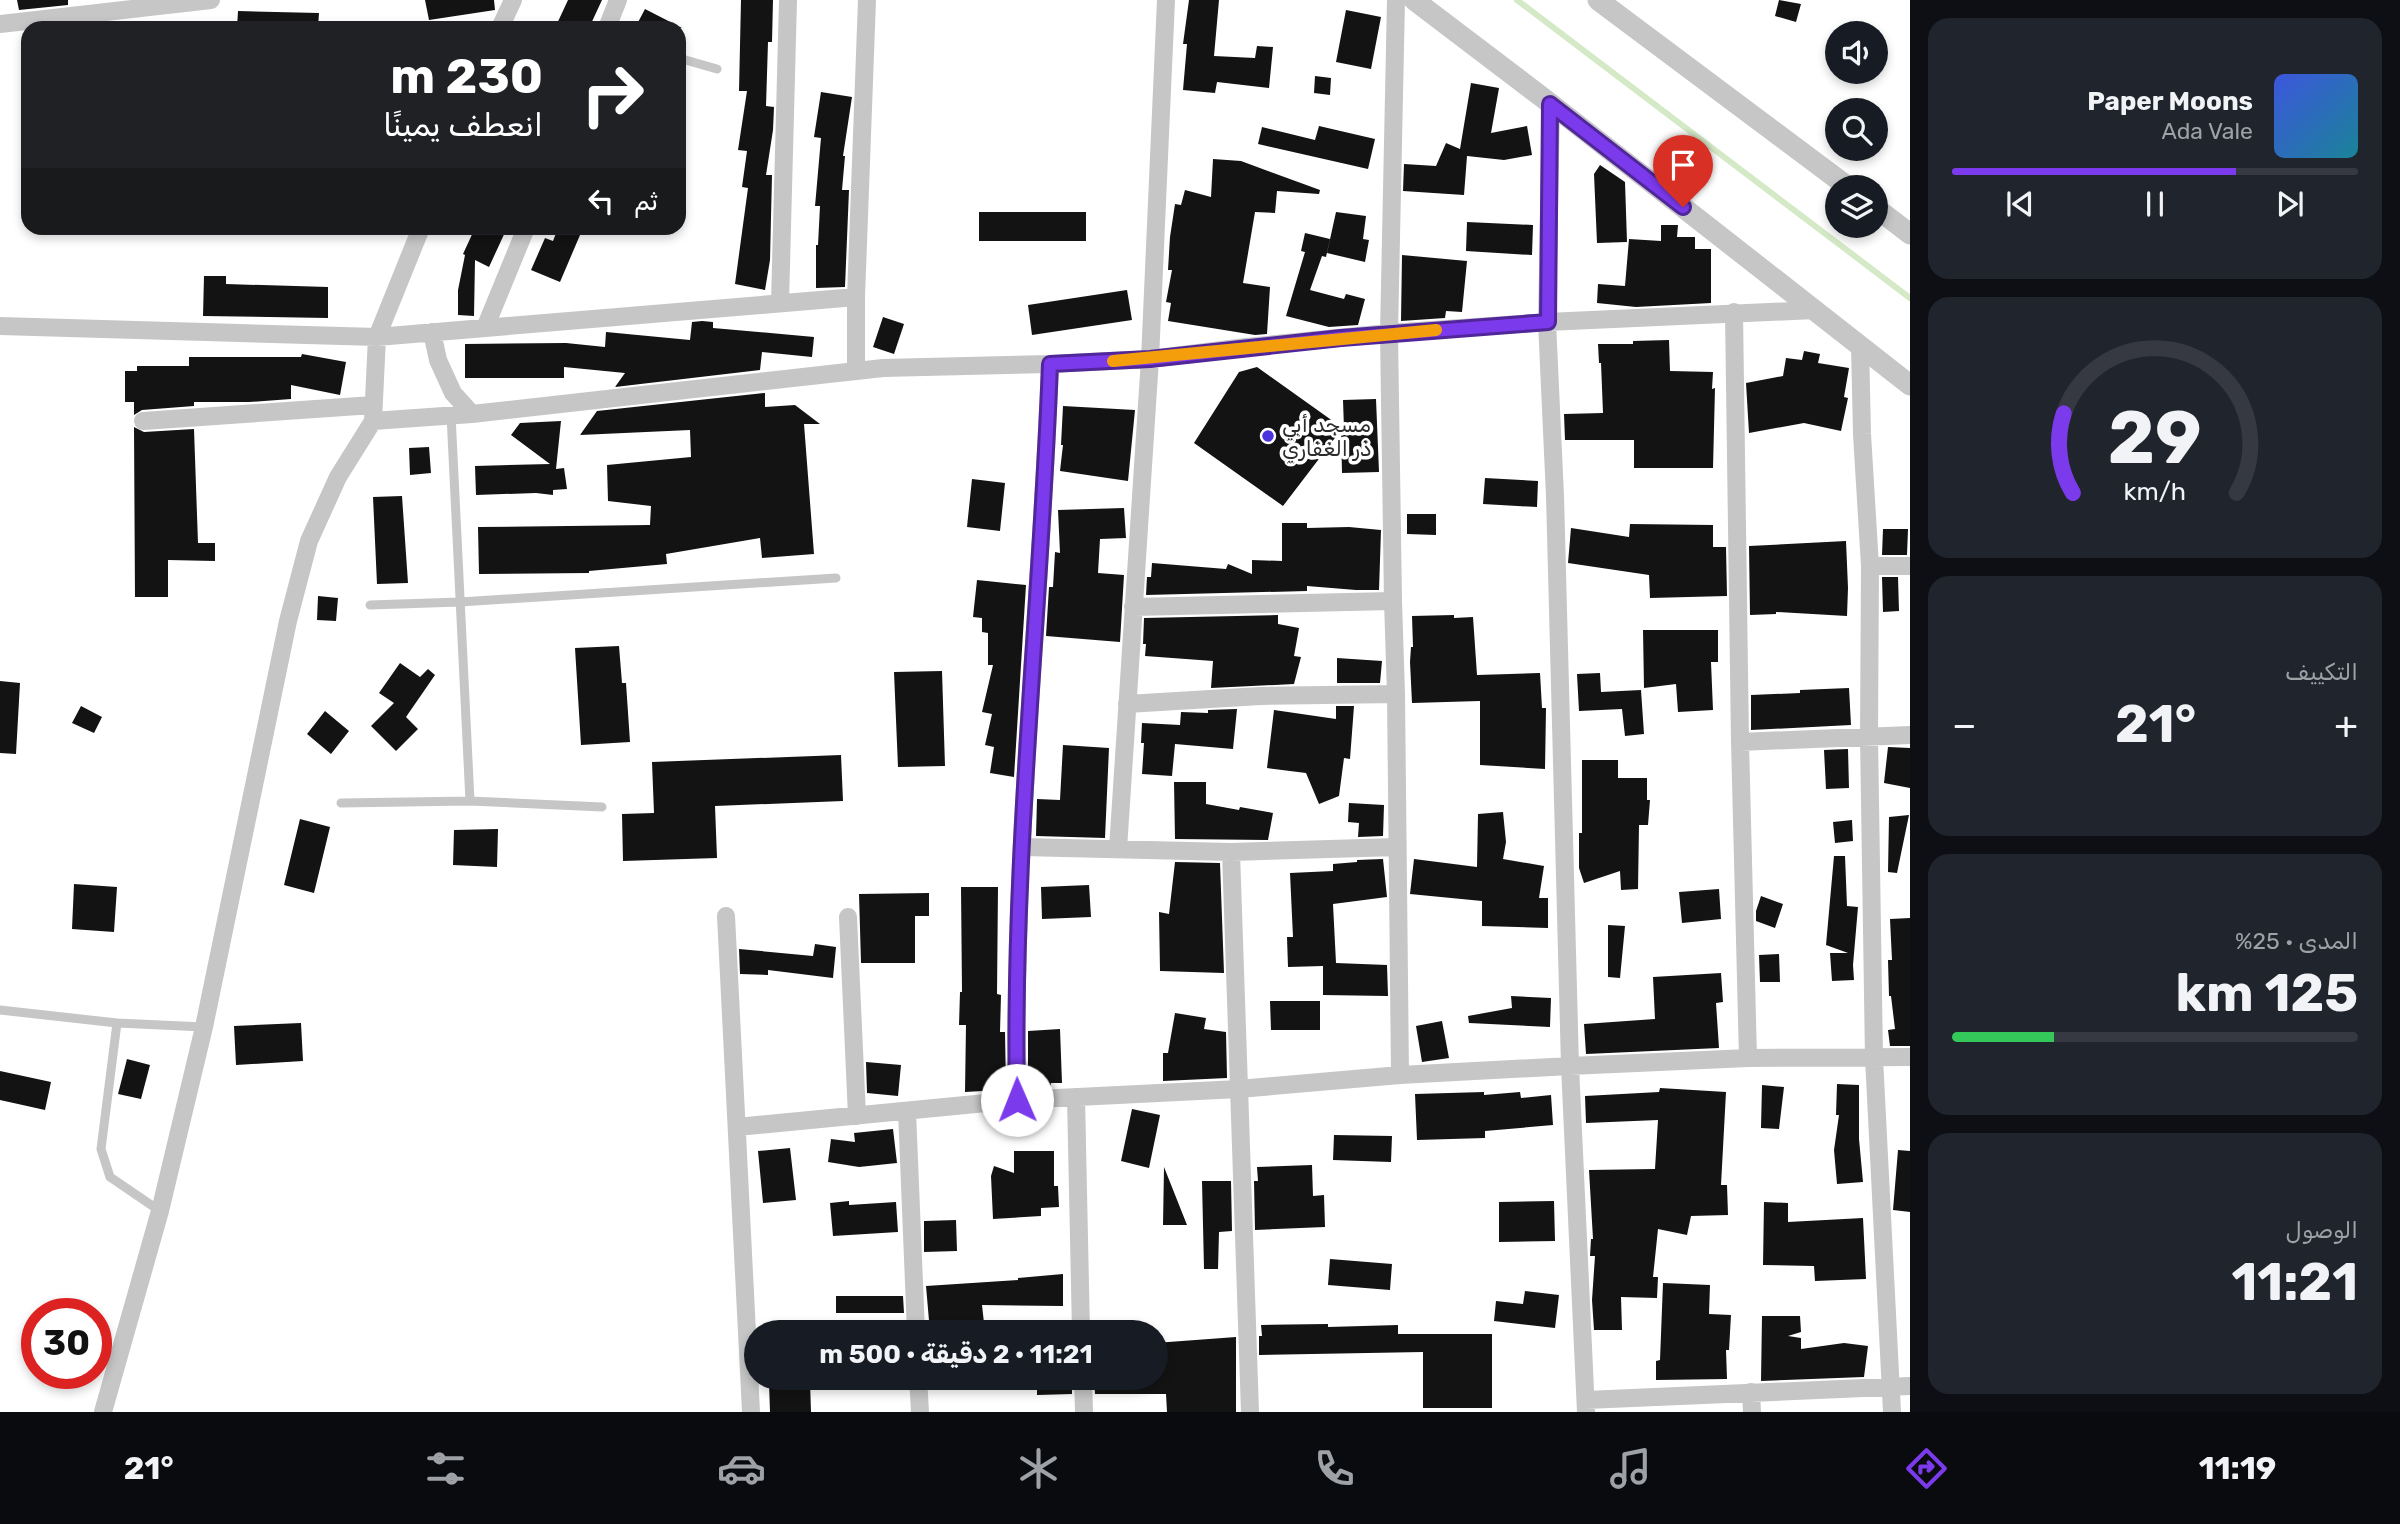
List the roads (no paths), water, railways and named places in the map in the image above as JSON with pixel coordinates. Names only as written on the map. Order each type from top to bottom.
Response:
[{"type":"street","points":[[26,21],[211,0]]},
{"type":"street","points":[[503,21],[513,0]]},
{"type":"street","points":[[610,21],[618,0]]},
{"type":"street","points":[[780,303],[788,0]]},
{"type":"street","points":[[856,371],[856,297],[867,0]]},
{"type":"street","points":[[1118,849],[1150,359],[1166,0]]},
{"type":"street","points":[[1396,0],[1389,333],[1400,1075]]},
{"type":"street","points":[[1414,0],[1910,386]]},
{"type":"street","points":[[1598,0],[1832,175]]},
{"type":"street","points":[[0,24],[21,22]]},
{"type":"street","points":[[1550,104],[1548,322],[1570,1066],[1586,1406],[1751,1392],[1901,1386]]},
{"type":"street","points":[[1888,217],[1910,234]]},
{"type":"street","points":[[103,1412],[160,1211],[204,1027],[288,621],[309,541],[338,477],[373,413],[377,337],[418,235]]},
{"type":"street","points":[[485,328],[523,235]]},
{"type":"street","points":[[0,326],[377,337],[856,297]]},
{"type":"street","points":[[143,421],[373,413],[472,414],[883,368],[1150,359],[1389,333],[1548,322],[1815,310]]},
{"type":"street","points":[[1734,312],[1748,1058]]},
{"type":"street","points":[[432,332],[438,360],[453,393],[472,414]]},
{"type":"street","points":[[1860,346],[1870,566],[1869,736],[1874,1058],[1901,1386],[1892,1412]]},
{"type":"street","points":[[1017,1100],[1028,722],[1046,471],[1050,364]]},
{"type":"street","points":[[1870,566],[1910,566]]},
{"type":"street","points":[[1133,607],[1393,601]]},
{"type":"street","points":[[1127,704],[1259,696],[1396,694]]},
{"type":"street","points":[[1740,742],[1910,735]]},
{"type":"street","points":[[1023,847],[1231,852],[1397,847]]},
{"type":"street","points":[[1231,852],[1250,1412]]},
{"type":"street","points":[[726,916],[751,1412]]},
{"type":"street","points":[[848,917],[857,1116]]},
{"type":"street","points":[[737,1127],[1017,1100],[1239,1089],[1400,1075],[1748,1058],[1910,1057]]},
{"type":"street","points":[[1076,1097],[1081,1320]]},
{"type":"street","points":[[906,1111],[915,1320]]},
{"type":"street","points":[[919,1390],[920,1412]]},
{"type":"street","points":[[1083,1390],[1084,1412]]},
{"type":"street","points":[[1751,1392],[1752,1412]]},
{"type":"lane","points":[[686,60],[717,69]]},
{"type":"lane","points":[[451,415],[470,801]]},
{"type":"lane","points":[[370,605],[460,602],[836,578]]},
{"type":"lane","points":[[341,803],[470,801],[602,807]]},
{"type":"lane","points":[[0,1010],[117,1023],[204,1027]]},
{"type":"lane","points":[[117,1023],[101,1149],[110,1177],[160,1211]]},
{"type":"waterway","points":[[1517,0],[1910,298]]},
{"type":"place","name":"مسجد أبي ذر الغفاري","points":[[1268,436]]}]
